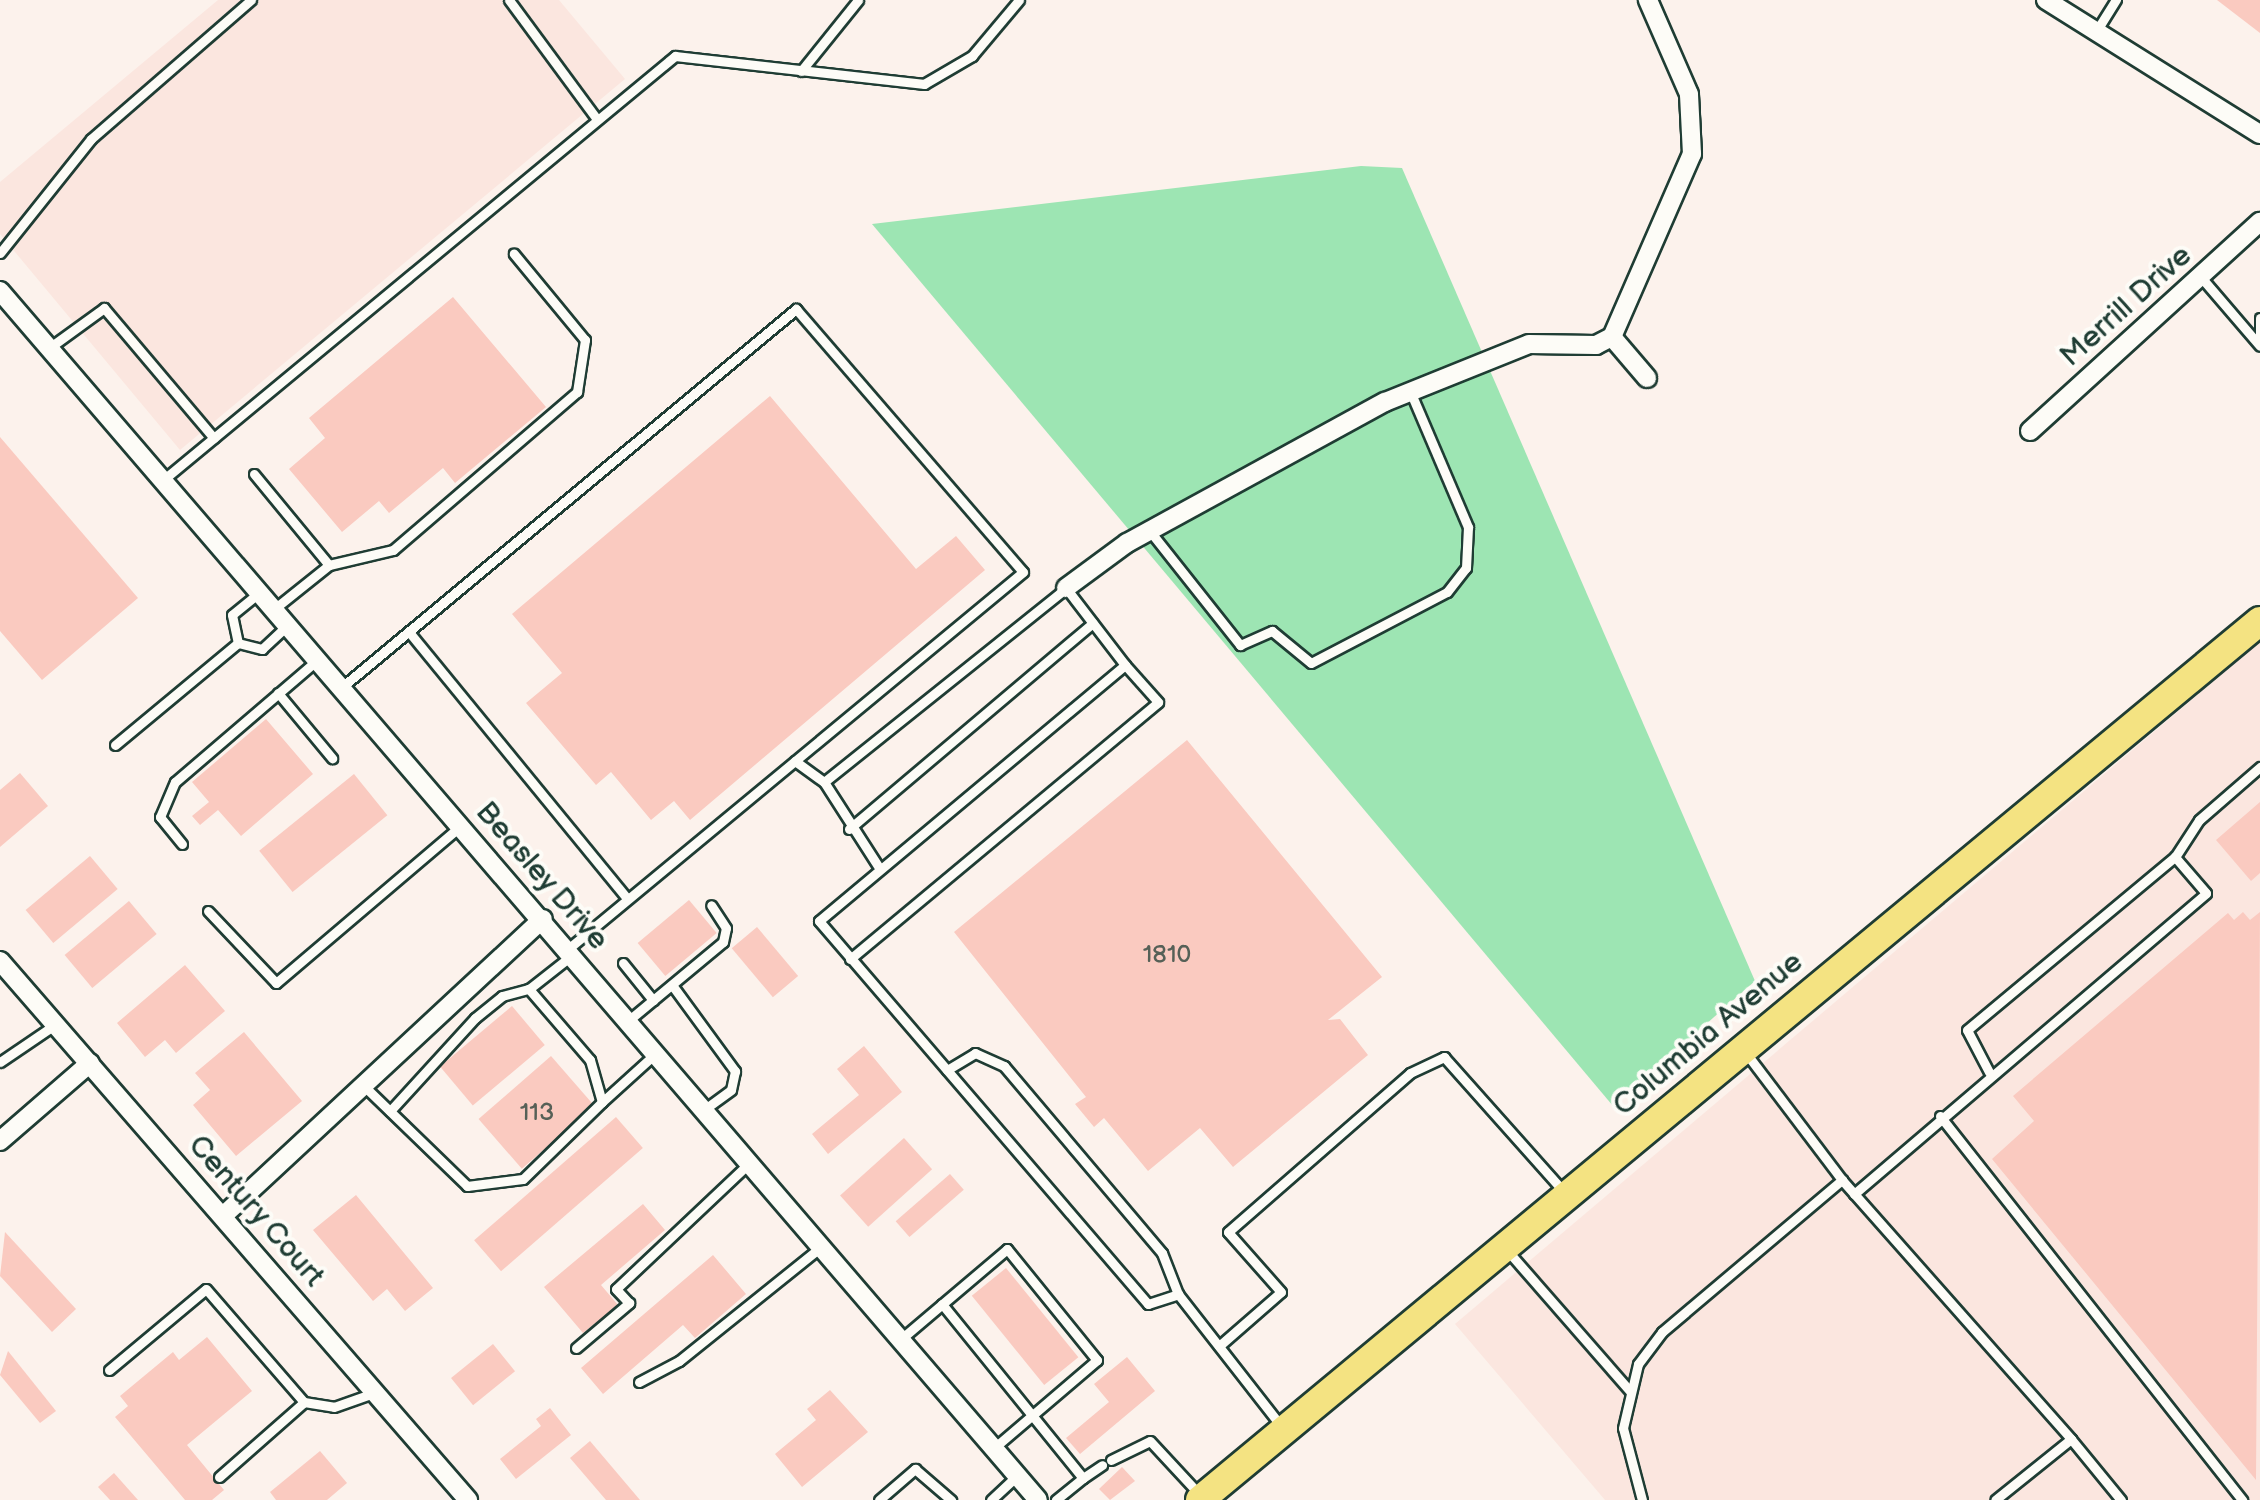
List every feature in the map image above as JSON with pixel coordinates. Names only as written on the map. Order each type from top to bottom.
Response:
[{"type":"main road","name":"Columbia Avenue","points":[[1201,1499],[2260,621]]},
{"type":"street","points":[[1066,588],[1149,530],[1410,391],[1529,344],[1596,345],[1612,337],[1692,154],[1688,94],[1664,25],[1648,0]]},
{"type":"street","points":[[1664,0],[1664,25]]},
{"type":"street","points":[[2046,0],[2260,134]]},
{"type":"street","name":"Merrill Drive","points":[[2030,431],[2260,222]]},
{"type":"street","name":"Beasley Drive","points":[[0,291],[1038,1500]]},
{"type":"street","points":[[1612,337],[1647,378]]},
{"type":"street","points":[[224,1215],[366,1088],[543,919]]},
{"type":"street","name":"Century Court","points":[[0,961],[468,1500]]},
{"type":"street","points":[[0,1140],[90,1063]]},
{"type":"lane","points":[[0,253],[92,139],[250,0]]},
{"type":"lane","points":[[508,0],[596,118]]},
{"type":"lane","points":[[801,72],[858,0]]},
{"type":"lane","points":[[164,480],[675,56],[886,85],[935,81],[972,56],[1016,4],[1004,0]]},
{"type":"lane","points":[[2097,30],[2116,0]]},
{"type":"lane","points":[[274,609],[329,565],[393,550],[578,392],[586,340],[514,254]]},
{"type":"lane","points":[[2200,276],[2260,343]]},
{"type":"lane","points":[[49,348],[104,308],[214,438]]},
{"type":"lane","points":[[342,688],[796,309],[1023,572],[626,898],[530,989],[502,996],[474,1018],[390,1111]]},
{"type":"lane","points":[[2260,318],[2260,343]]},
{"type":"lane","points":[[1149,530],[1240,645],[1272,632],[1304,661],[1335,652],[1448,592],[1469,557],[1468,527],[1410,391]]},
{"type":"lane","points":[[254,474],[329,565]]},
{"type":"lane","points":[[824,782],[1066,588],[1158,702],[850,960]]},
{"type":"lane","points":[[238,644],[232,615],[260,592]]},
{"type":"lane","points":[[849,829],[1093,623]]},
{"type":"lane","points":[[238,644],[262,649],[288,625]]},
{"type":"lane","points":[[409,632],[626,898]]},
{"type":"lane","points":[[115,745],[238,644]]},
{"type":"lane","points":[[182,844],[160,817],[175,782],[318,659]]},
{"type":"lane","points":[[1125,665],[878,866],[819,921],[1148,1304],[1178,1294]]},
{"type":"lane","points":[[278,693],[332,758]]},
{"type":"lane","points":[[795,761],[824,782],[849,829],[878,866]]},
{"type":"lane","points":[[1989,1072],[1967,1030],[2175,858],[2198,820],[2260,767]]},
{"type":"lane","points":[[208,911],[276,983],[461,825]]},
{"type":"lane","points":[[1854,1194],[1989,1072],[2206,892],[2175,858]]},
{"type":"lane","points":[[629,1020],[723,942],[726,928],[711,905]]},
{"type":"lane","points":[[623,963],[653,1000]]},
{"type":"lane","points":[[672,985],[735,1071],[731,1090],[705,1109]]},
{"type":"lane","points":[[530,989],[590,1060],[602,1102]]},
{"type":"lane","points":[[0,1062],[56,1024]]},
{"type":"lane","points":[[1742,1048],[1842,1180],[2121,1500]]},
{"type":"lane","points":[[366,1088],[467,1186],[523,1179],[656,1052]]},
{"type":"lane","points":[[947,1070],[975,1053],[1004,1066],[1162,1253],[1178,1294],[1283,1429]]},
{"type":"lane","points":[[1219,1346],[1282,1292],[1228,1232],[1410,1073],[1444,1057],[1568,1196]]},
{"type":"lane","points":[[1940,1116],[2242,1500]]},
{"type":"lane","points":[[576,1348],[629,1303],[616,1289],[750,1162]]},
{"type":"lane","points":[[1642,1500],[1626,1463],[1629,1390],[1662,1332],[1842,1180]]},
{"type":"lane","points":[[640,1382],[679,1361],[822,1246]]},
{"type":"lane","points":[[1505,1248],[1629,1390]]},
{"type":"lane","points":[[901,1339],[1007,1249],[1097,1360],[994,1448]]},
{"type":"lane","points":[[109,1370],[206,1289],[304,1402],[334,1407],[377,1392]]},
{"type":"lane","points":[[942,1304],[1083,1478]]},
{"type":"lane","points":[[220,1477],[304,1402]]},
{"type":"lane","points":[[1995,1500],[2071,1439]]},
{"type":"lane","points":[[1056,1500],[1107,1462],[1150,1440],[1201,1499]]},
{"type":"lane","points":[[879,1500],[915,1469],[951,1500]]},
{"type":"lane","points":[[991,1500],[1018,1476]]},
{"type":"shaded area","points":[[218,0],[559,0],[625,79],[180,450],[0,234],[0,182]]},
{"type":"shaded area","points":[[2260,642],[2260,1500],[1605,1500],[1455,1324]]},
{"type":"green space","points":[[1361,166],[1402,168],[1755,981],[1613,1106],[872,224]]},
{"type":"building","points":[[2217,0],[2260,0],[2260,33]]},
{"type":"building","points":[[453,297],[546,407],[455,483],[443,468],[389,513],[379,501],[342,532],[289,469],[325,438],[309,418]]},
{"type":"building","points":[[770,396],[916,569],[956,536],[985,570],[690,820],[674,801],[651,820],[611,772],[596,785],[526,703],[562,673],[512,614]]},
{"type":"building","points":[[0,437],[138,598],[42,680],[0,631]]},
{"type":"building","points":[[266,719],[313,774],[241,836],[218,810],[200,825],[192,816],[209,802],[192,782]]},
{"type":"building","points":[[1187,740],[1382,977],[1328,1020],[1340,1019],[1368,1055],[1233,1167],[1200,1128],[1148,1171],[1104,1118],[1094,1127],[1075,1104],[1086,1097],[954,932]]},
{"type":"building","points":[[20,773],[48,806],[0,847],[0,790]]},
{"type":"building","points":[[354,774],[387,815],[293,892],[259,851]]},
{"type":"building","points":[[2260,802],[2260,873],[2251,881],[2216,840]]},
{"type":"building","points":[[90,856],[118,889],[53,943],[26,910]]},
{"type":"building","points":[[689,900],[717,933],[665,976],[638,943]]},
{"type":"building","points":[[129,901],[157,934],[92,988],[65,955]]},
{"type":"building","points":[[2243,912],[2250,920],[2260,912],[2256,1480],[1992,1159],[2034,1121],[2013,1096],[2228,913],[2234,920]]},
{"type":"building","points":[[757,927],[798,976],[773,997],[732,948]]},
{"type":"building","points":[[185,965],[225,1011],[176,1053],[165,1040],[145,1057],[117,1023]]},
{"type":"building","points":[[512,1006],[545,1045],[473,1105],[440,1066]]},
{"type":"building","points":[[244,1032],[302,1101],[236,1156],[193,1105],[210,1090],[195,1073]]},
{"type":"building","points":[[864,1046],[902,1092],[828,1154],[812,1134],[859,1095],[837,1069]]},
{"type":"building","points":[[551,1056],[594,1106],[522,1169],[479,1119]]},
{"type":"building","points":[[616,1117],[643,1148],[501,1271],[474,1240]]},
{"type":"building","points":[[904,1138],[932,1169],[868,1227],[840,1196]]},
{"type":"building","points":[[950,1174],[964,1190],[909,1237],[896,1221]]},
{"type":"building","points":[[356,1195],[433,1288],[405,1311],[387,1289],[373,1301],[313,1230]]},
{"type":"building","points":[[643,1204],[665,1230],[601,1285],[618,1305],[583,1333],[544,1287]]},
{"type":"building","points":[[5,1232],[76,1309],[52,1332],[0,1276]]},
{"type":"building","points":[[713,1255],[746,1294],[695,1338],[683,1325],[603,1394],[581,1368]]},
{"type":"building","points":[[1006,1268],[1078,1357],[1044,1385],[972,1296]]},
{"type":"building","points":[[207,1337],[252,1391],[187,1445],[224,1490],[212,1500],[185,1500],[115,1417],[128,1406],[120,1396],[173,1352],[179,1360]]},
{"type":"building","points":[[493,1344],[515,1371],[473,1405],[451,1378]]},
{"type":"building","points":[[8,1351],[56,1411],[40,1423],[0,1375]]},
{"type":"building","points":[[1127,1357],[1155,1391],[1080,1454],[1066,1438],[1109,1402],[1094,1384]]},
{"type":"building","points":[[830,1390],[868,1432],[802,1487],[775,1454],[816,1420],[807,1409]]},
{"type":"building","points":[[550,1408],[571,1435],[516,1479],[500,1459],[541,1426],[536,1419]]},
{"type":"building","points":[[590,1441],[640,1500],[606,1500],[570,1458]]},
{"type":"building","points":[[320,1451],[347,1483],[327,1500],[276,1500],[270,1492]]},
{"type":"building","points":[[1122,1467],[1135,1481],[1110,1500],[1099,1489]]},
{"type":"building","points":[[114,1473],[138,1500],[110,1500],[98,1487]]}]
